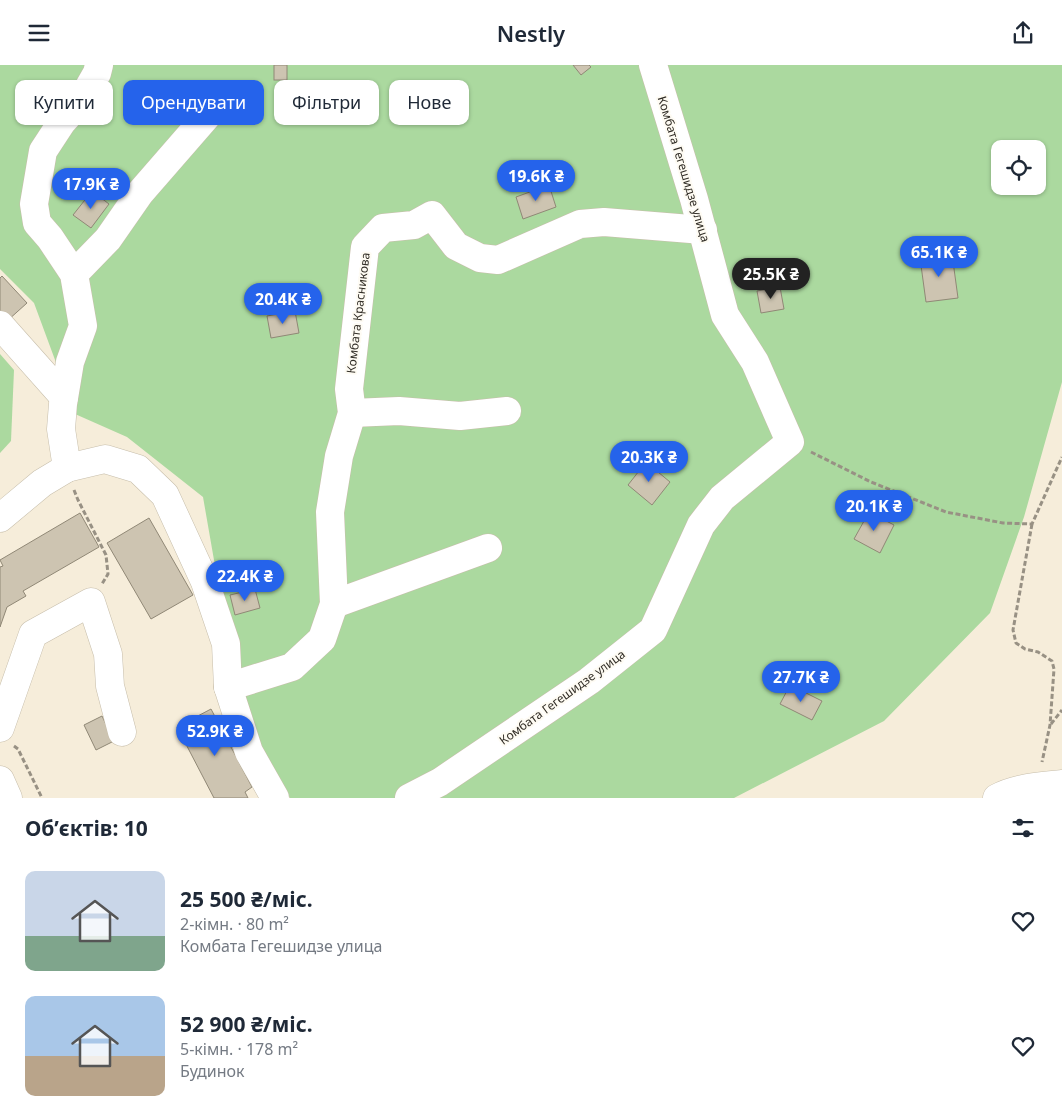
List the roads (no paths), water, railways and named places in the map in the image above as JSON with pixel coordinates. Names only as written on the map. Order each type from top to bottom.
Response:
[{"type":"street","points":[[67,468],[61,429],[64,397],[70,362],[83,326],[74,274],[50,238],[37,223],[34,205],[43,151],[62,122],[81,101],[97,73],[99,65]]},
{"type":"street","name":"Комбата Гегешидзе улица","points":[[409,798],[440,782],[589,681],[653,630],[701,525],[722,498],[790,442],[755,362],[725,315],[703,230],[653,65]]},
{"type":"street","points":[[74,274],[108,239],[140,193],[199,125]]},
{"type":"street","name":"Комбата Красникова","points":[[228,687],[292,667],[322,639],[334,604],[330,512],[340,456],[352,413],[349,389],[365,247],[383,228],[414,225],[432,215],[456,246],[480,258],[498,259],[580,224],[604,222],[703,230]]},
{"type":"street","points":[[0,325],[64,397]]},
{"type":"street","points":[[352,413],[400,411],[460,416],[507,411]]},
{"type":"street","points":[[0,518],[42,483],[67,468],[105,459],[138,469],[165,495],[205,582],[226,643],[228,687],[249,753],[275,798]]},
{"type":"street","points":[[334,604],[488,548]]},
{"type":"street","points":[[6,736],[33,634],[91,602],[108,654],[110,686],[122,732]]},
{"type":"street","points":[[0,780],[8,798]]},
{"type":"street","points":[[997,798],[1033,787],[1062,784]]}]
